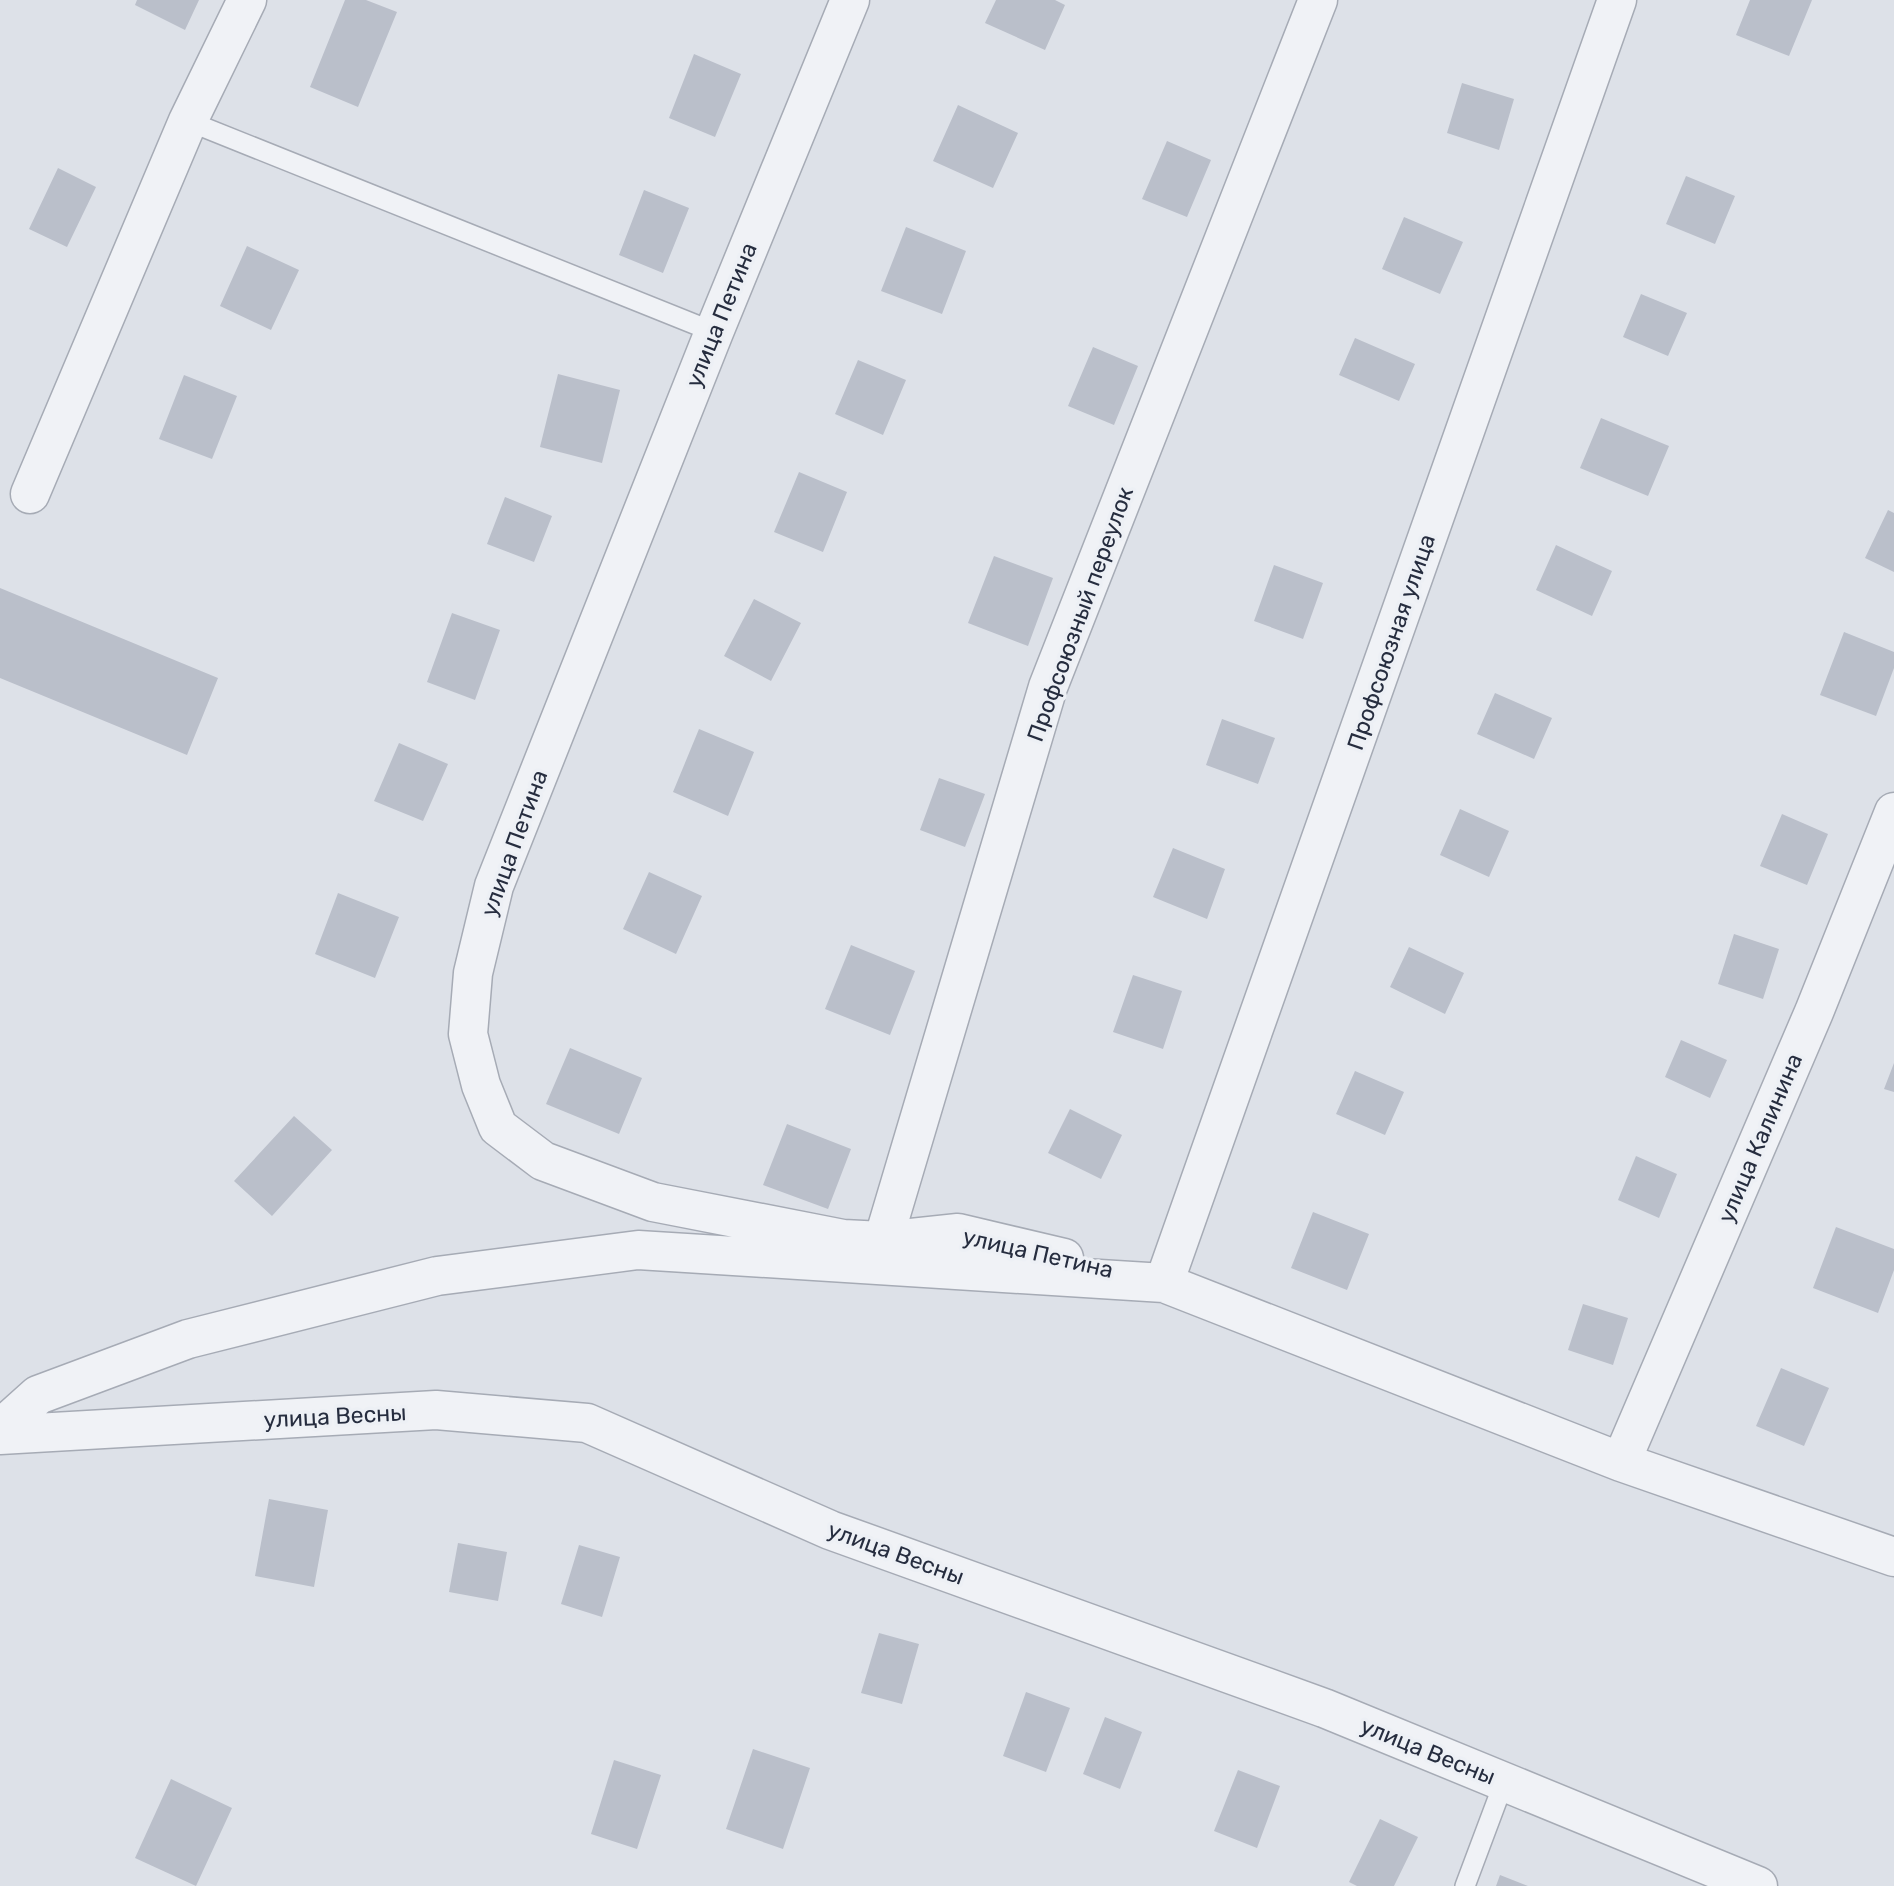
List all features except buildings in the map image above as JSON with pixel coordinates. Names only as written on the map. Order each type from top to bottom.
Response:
[{"type":"street","points":[[30,494],[188,121],[247,0]]},
{"type":"street","name":"улица Петина","points":[[850,0],[714,332],[494,886],[473,973],[468,1034],[481,1085],[498,1127],[543,1161],[653,1202],[843,1239],[883,1241],[958,1233],[1164,1283]]},
{"type":"street","name":"Профсоюзный переулок","points":[[883,1241],[1048,687],[1318,0]]},
{"type":"street","name":"Профсоюзная улица","points":[[1164,1283],[1617,0]]},
{"type":"street","name":"улица Калинина","points":[[1621,1462],[1814,1012],[1894,812]]},
{"type":"street","points":[[0,1429],[38,1395],[188,1339],[437,1276],[638,1250],[1164,1283],[1621,1462],[1894,1557]]},
{"type":"street","name":"улица Весны","points":[[0,1435],[436,1410],[587,1423],[830,1530],[1324,1709],[1758,1886]]},
{"type":"lane","points":[[188,121],[714,332]]},
{"type":"lane","points":[[1465,1886],[1504,1782]]}]
